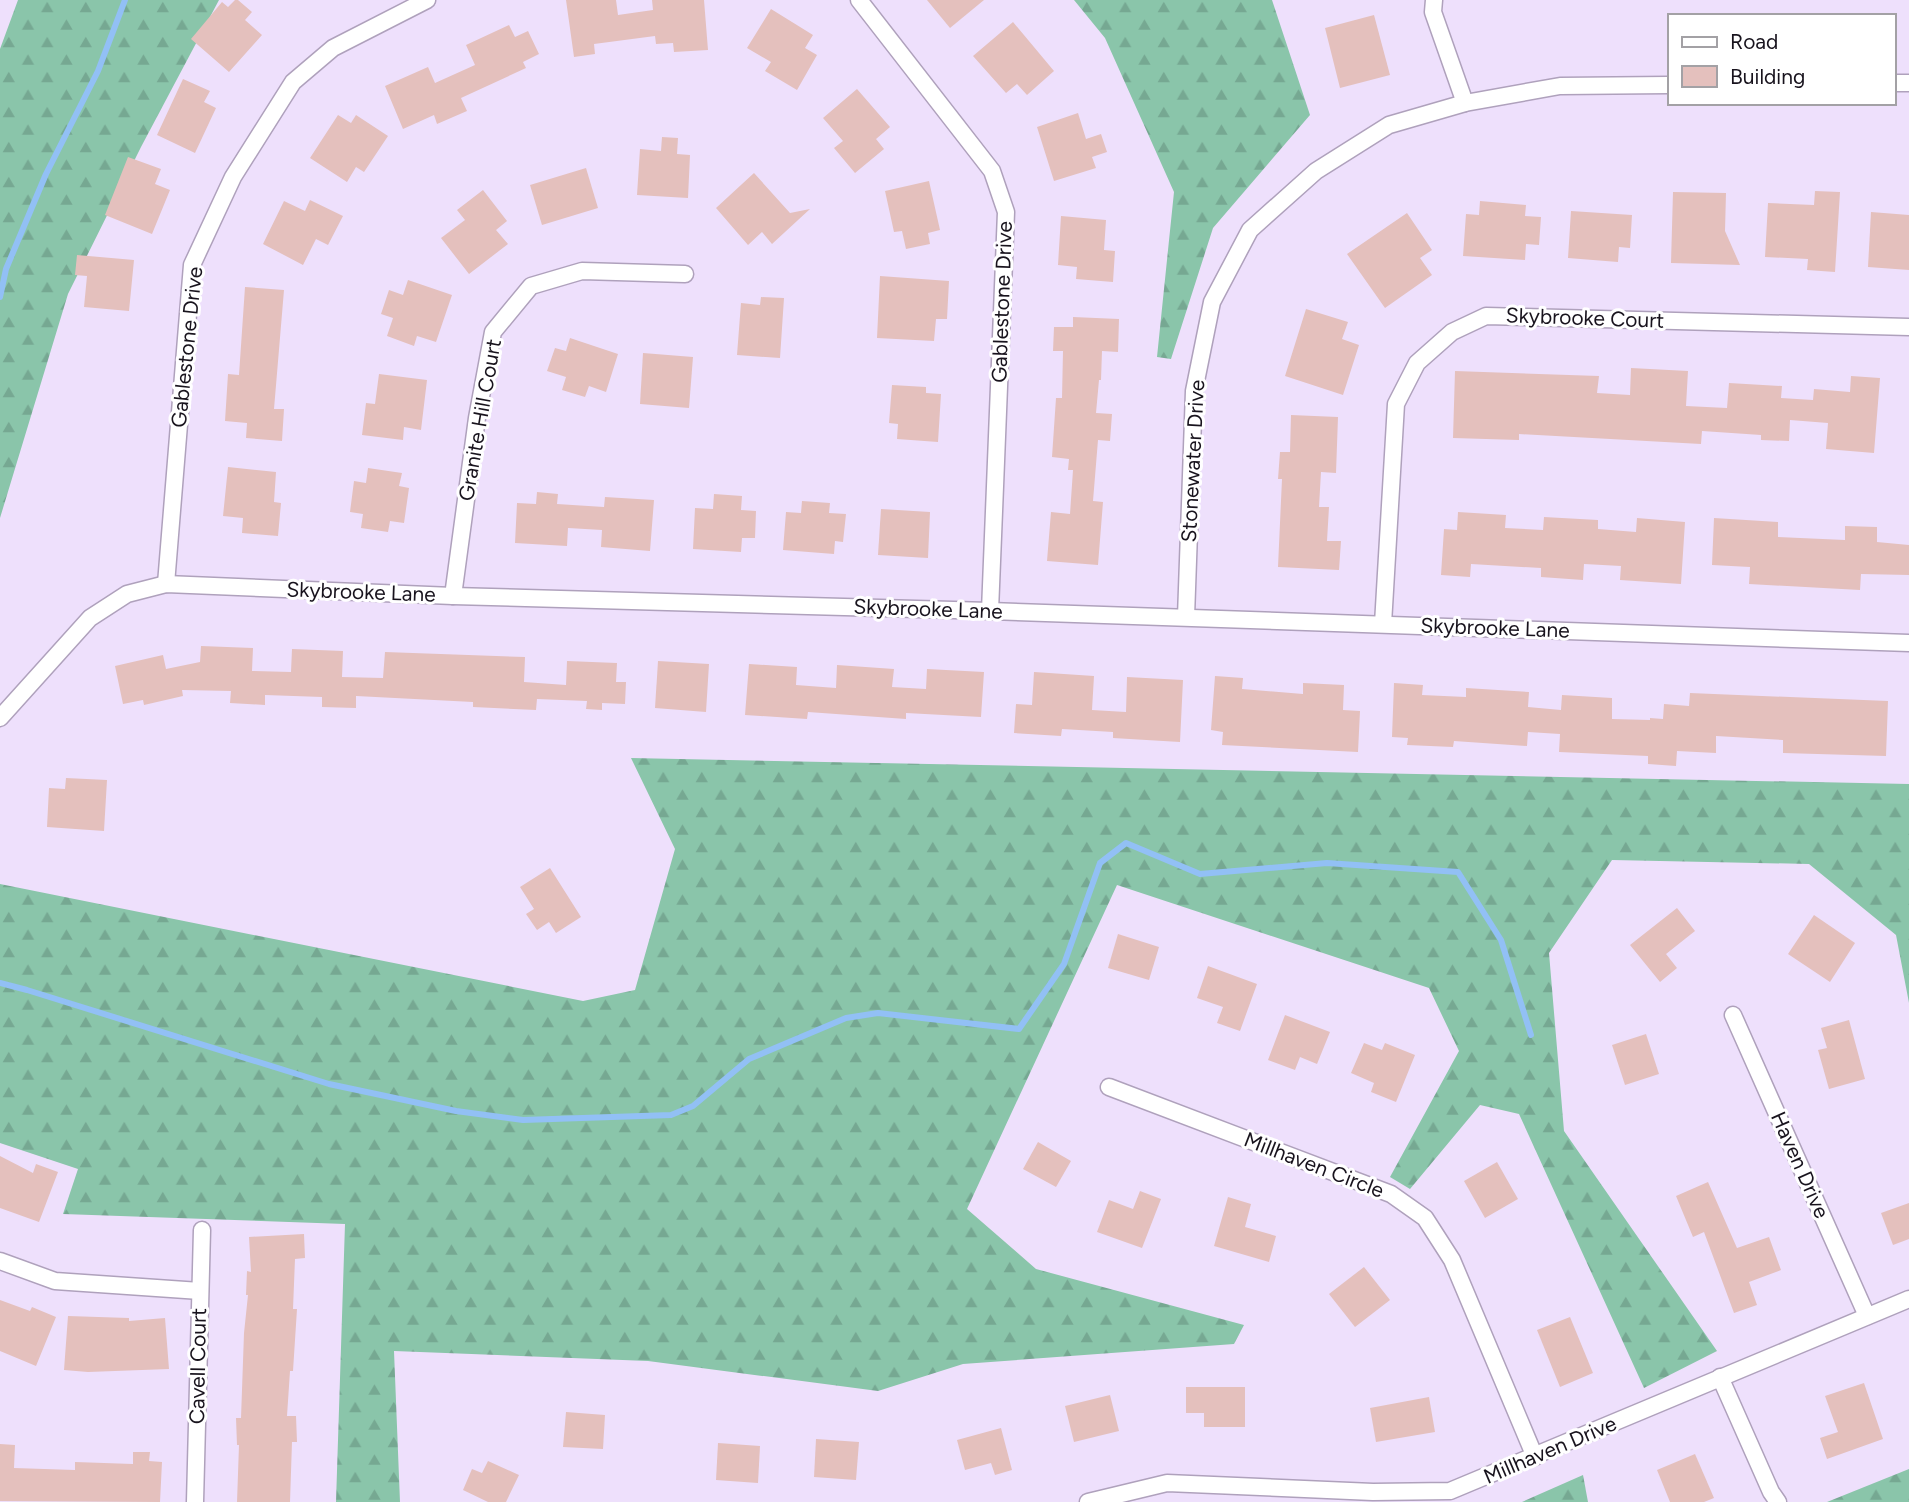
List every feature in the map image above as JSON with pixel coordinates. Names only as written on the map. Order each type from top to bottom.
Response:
[{"type":"street","name":"Gablestone Drive","points":[[166,584],[192,265],[233,177],[293,82],[332,48],[427,0]]},
{"type":"street","name":"Gablestone Drive","points":[[859,0],[992,171],[1006,212],[989,611]]},
{"type":"street","points":[[1434,0],[1433,12],[1465,103]]},
{"type":"street","name":"Stonewater Drive","points":[[1186,617],[1194,391],[1212,302],[1250,230],[1316,171],[1390,125],[1465,103],[1560,86],[1668,85]]},
{"type":"street","name":"Granite Hill Court","points":[[453,596],[477,418],[493,332],[531,286],[582,271],[685,274]]},
{"type":"street","name":"Skybrooke Court","points":[[1383,624],[1396,404],[1417,363],[1451,332],[1486,316],[1909,327]]},
{"type":"street","name":"Skybrooke Lane","points":[[0,718],[90,618],[127,594],[166,584],[453,596],[1186,617],[1909,643]]},
{"type":"street","name":"Haven Drive","points":[[1733,1015],[1867,1316]]},
{"type":"street","name":"Millhaven Circle","points":[[1109,1087],[1391,1194],[1425,1218],[1452,1260],[1535,1457]]},
{"type":"street","name":"Cavell Court","points":[[195,1502],[202,1230]]},
{"type":"street","points":[[0,1261],[55,1281],[200,1291]]},
{"type":"street","name":"Millhaven Drive","points":[[1088,1502],[1167,1483],[1373,1492],[1450,1492],[1909,1299]]},
{"type":"street","points":[[1720,1377],[1771,1492],[1778,1502]]},
{"type":"green space","points":[[18,0],[219,0],[141,147],[68,294],[0,518],[0,49]]},
{"type":"green space","points":[[1074,0],[1272,0],[1310,115],[1213,228],[1171,359],[1157,357],[1174,192],[1105,38]]},
{"type":"green space","points":[[631,758],[1909,784],[1909,1003],[1896,935],[1809,864],[1612,860],[1549,953],[1564,1131],[1717,1351],[1644,1388],[1519,1114],[1480,1105],[1410,1189],[1390,1177],[1459,1051],[1429,988],[1117,885],[967,1209],[1036,1269],[1244,1325],[1234,1344],[963,1364],[878,1391],[648,1361],[394,1351],[400,1502],[336,1502],[345,1224],[63,1214],[78,1169],[0,1143],[0,884],[583,1001],[635,990],[675,849]]},
{"type":"green space","points":[[1909,1469],[1909,1502],[1827,1502]]},
{"type":"green space","points":[[1583,1475],[1588,1502],[1522,1502]]},
{"type":"building","points":[[235,0],[252,12],[245,20],[262,35],[229,72],[191,39],[222,2],[228,7]]},
{"type":"building","points":[[566,0],[616,0],[618,15],[653,10],[652,0],[704,0],[708,50],[674,52],[673,43],[656,44],[655,36],[594,44],[595,54],[574,57]]},
{"type":"building","points":[[927,0],[984,0],[950,28]]},
{"type":"building","points":[[771,9],[813,35],[805,48],[817,55],[797,90],[765,71],[771,62],[747,48]]},
{"type":"building","points":[[1374,15],[1390,75],[1340,88],[1325,28]]},
{"type":"building","points":[[1013,22],[1054,71],[1027,95],[1017,84],[1006,93],[973,56]]},
{"type":"building","points":[[509,25],[515,37],[528,31],[539,54],[523,62],[526,68],[461,98],[467,111],[437,124],[434,115],[403,129],[385,86],[428,67],[435,83],[475,65],[466,45]]},
{"type":"building","points":[[183,79],[210,91],[204,102],[216,108],[195,153],[157,135]]},
{"type":"building","points":[[857,89],[890,127],[876,139],[884,149],[855,173],[834,148],[843,141],[823,118]]},
{"type":"building","points":[[1078,113],[1086,139],[1101,134],[1107,152],[1092,157],[1096,168],[1054,181],[1037,127]]},
{"type":"building","points":[[338,115],[351,123],[356,115],[388,136],[364,172],[356,167],[347,182],[310,158]]},
{"type":"building","points":[[662,137],[678,138],[677,154],[690,155],[688,198],[637,195],[640,149],[661,151]]},
{"type":"building","points":[[128,157],[161,169],[155,184],[170,190],[152,234],[105,215]]},
{"type":"building","points":[[586,168],[598,208],[542,225],[530,185]]},
{"type":"building","points":[[754,173],[790,213],[810,209],[772,244],[762,232],[748,245],[716,208]]},
{"type":"building","points":[[929,181],[940,230],[928,233],[930,244],[906,249],[902,231],[894,232],[885,191]]},
{"type":"building","points":[[483,190],[507,221],[496,230],[508,244],[469,274],[441,238],[465,220],[457,210]]},
{"type":"building","points":[[1815,191],[1840,192],[1835,272],[1807,270],[1808,259],[1765,257],[1768,203],[1814,205]]},
{"type":"building","points":[[1673,192],[1726,193],[1725,231],[1740,265],[1671,263]]},
{"type":"building","points":[[310,200],[343,216],[328,245],[316,239],[303,265],[263,244],[284,201],[305,211]]},
{"type":"building","points":[[1480,201],[1526,205],[1525,216],[1541,217],[1539,245],[1526,244],[1525,260],[1463,256],[1466,214],[1479,215]]},
{"type":"building","points":[[1571,211],[1632,215],[1630,248],[1619,247],[1618,262],[1568,258]]},
{"type":"building","points":[[1871,212],[1909,215],[1909,270],[1868,267]]},
{"type":"building","points":[[1407,213],[1432,250],[1420,258],[1432,275],[1385,308],[1347,254]]},
{"type":"building","points":[[1061,216],[1106,220],[1104,250],[1115,251],[1113,282],[1076,279],[1077,267],[1058,265]]},
{"type":"building","points":[[77,255],[134,260],[129,311],[84,307],[87,276],[75,275]]},
{"type":"building","points":[[880,276],[949,281],[947,319],[936,319],[934,341],[877,338]]},
{"type":"building","points":[[408,280],[452,295],[436,342],[417,336],[414,346],[387,336],[393,318],[381,314],[389,290],[403,295]]},
{"type":"building","points":[[245,287],[284,290],[274,409],[284,409],[282,441],[246,438],[247,423],[225,421],[228,374],[239,375]]},
{"type":"building","points":[[761,297],[784,298],[780,358],[737,355],[741,303],[760,305]]},
{"type":"building","points":[[1306,309],[1348,322],[1342,339],[1359,345],[1343,395],[1285,376]]},
{"type":"building","points":[[1073,317],[1119,319],[1118,352],[1102,351],[1096,413],[1112,414],[1110,441],[1098,440],[1093,501],[1103,502],[1098,565],[1047,561],[1051,512],[1070,514],[1073,470],[1068,470],[1069,459],[1052,457],[1056,398],[1062,398],[1063,351],[1053,351],[1054,327],[1073,327]]},
{"type":"building","points":[[570,338],[618,354],[606,392],[589,386],[585,397],[562,390],[566,377],[547,371],[555,348],[566,351]]},
{"type":"building","points":[[643,353],[693,357],[689,408],[640,404]]},
{"type":"building","points":[[1631,368],[1688,371],[1686,406],[1727,408],[1729,383],[1782,386],[1781,398],[1813,400],[1814,389],[1850,392],[1851,376],[1880,378],[1874,453],[1826,449],[1828,423],[1790,420],[1789,441],[1761,440],[1761,435],[1702,431],[1701,444],[1519,434],[1519,440],[1453,438],[1455,371],[1599,376],[1597,393],[1630,395]]},
{"type":"building","points":[[379,374],[427,380],[421,430],[404,427],[403,440],[362,435],[366,403],[375,404]]},
{"type":"building","points":[[892,385],[926,387],[926,393],[941,394],[938,442],[897,439],[898,424],[889,423]]},
{"type":"building","points":[[1291,415],[1338,417],[1336,473],[1321,472],[1319,507],[1329,507],[1327,541],[1341,541],[1339,570],[1278,567],[1282,479],[1278,479],[1280,452],[1290,452]]},
{"type":"building","points":[[228,467],[276,472],[274,502],[281,503],[278,536],[242,533],[243,518],[223,516]]},
{"type":"building","points":[[368,468],[402,473],[399,486],[409,488],[404,523],[390,521],[388,532],[361,528],[363,514],[350,512],[354,481],[366,483]]},
{"type":"building","points":[[537,492],[558,494],[557,504],[604,507],[605,497],[654,500],[650,551],[601,547],[602,530],[568,528],[567,546],[515,543],[517,503],[536,504]]},
{"type":"building","points":[[714,494],[742,496],[741,510],[756,511],[755,538],[742,538],[741,552],[693,549],[695,508],[713,509]]},
{"type":"building","points":[[802,501],[830,503],[829,513],[846,514],[843,542],[835,541],[834,554],[783,550],[786,512],[801,513]]},
{"type":"building","points":[[881,509],[930,512],[928,558],[878,555]]},
{"type":"building","points":[[1458,512],[1506,515],[1505,528],[1543,530],[1544,517],[1598,520],[1598,529],[1636,532],[1637,518],[1685,522],[1681,584],[1620,580],[1621,566],[1584,564],[1583,580],[1541,577],[1541,568],[1471,564],[1470,577],[1441,575],[1444,529],[1457,530]]},
{"type":"building","points":[[1714,518],[1778,522],[1778,537],[1845,540],[1845,526],[1877,527],[1877,542],[1909,545],[1909,575],[1861,574],[1860,590],[1749,584],[1750,567],[1712,565]]},
{"type":"building","points":[[201,646],[253,648],[252,671],[291,672],[292,649],[343,651],[342,677],[383,678],[385,652],[525,657],[524,682],[566,685],[567,661],[617,663],[616,682],[626,682],[625,704],[602,703],[602,710],[586,709],[587,701],[537,699],[536,710],[473,707],[473,702],[356,696],[356,708],[322,707],[322,697],[265,695],[265,705],[230,703],[231,691],[182,690],[183,696],[144,705],[143,700],[123,704],[115,666],[163,655],[166,669],[200,662]]},
{"type":"building","points":[[658,661],[709,664],[706,712],[655,708]]},
{"type":"building","points":[[749,664],[797,667],[796,685],[836,688],[837,665],[894,669],[892,687],[926,689],[927,669],[984,672],[981,717],[906,713],[906,719],[808,712],[807,719],[745,715]]},
{"type":"building","points":[[1034,672],[1094,676],[1092,710],[1126,712],[1127,677],[1183,680],[1180,742],[1113,738],[1113,732],[1062,729],[1061,736],[1014,733],[1016,704],[1032,705]]},
{"type":"building","points":[[1215,676],[1243,678],[1242,689],[1303,694],[1303,683],[1344,685],[1343,710],[1360,711],[1358,752],[1222,745],[1223,732],[1211,730]]},
{"type":"building","points":[[1394,683],[1423,685],[1422,695],[1466,697],[1466,688],[1529,692],[1528,707],[1561,710],[1562,695],[1612,698],[1612,719],[1663,719],[1664,704],[1689,706],[1690,693],[1888,701],[1886,756],[1783,753],[1783,740],[1716,736],[1716,753],[1677,751],[1676,766],[1648,764],[1648,756],[1559,752],[1560,734],[1528,732],[1527,746],[1454,741],[1453,747],[1407,745],[1408,738],[1392,737]]},
{"type":"building","points":[[66,778],[107,780],[104,831],[47,827],[49,788],[65,789]]},
{"type":"building","points":[[550,868],[581,917],[556,933],[549,922],[537,930],[526,914],[534,909],[520,887]]},
{"type":"building","points":[[1677,908],[1695,931],[1666,954],[1677,968],[1660,982],[1630,945]]},
{"type":"building","points":[[1814,915],[1855,943],[1830,982],[1788,954]]},
{"type":"building","points":[[1118,934],[1159,947],[1149,980],[1108,968]]},
{"type":"building","points":[[1208,966],[1257,984],[1240,1031],[1217,1023],[1223,1007],[1197,998]]},
{"type":"building","points":[[1285,1015],[1330,1032],[1317,1064],[1300,1057],[1295,1070],[1268,1060]]},
{"type":"building","points":[[1849,1020],[1865,1079],[1829,1089],[1818,1050],[1827,1048],[1821,1028]]},
{"type":"building","points":[[1646,1034],[1659,1074],[1625,1085],[1612,1045]]},
{"type":"building","points":[[1364,1043],[1382,1050],[1385,1043],[1415,1055],[1396,1102],[1371,1092],[1374,1083],[1351,1073]]},
{"type":"building","points":[[1038,1142],[1071,1161],[1056,1187],[1023,1169]]},
{"type":"building","points":[[0,1156],[33,1173],[36,1164],[58,1172],[39,1222],[0,1208]]},
{"type":"building","points":[[1497,1162],[1518,1199],[1485,1218],[1464,1181]]},
{"type":"building","points":[[1708,1182],[1737,1248],[1769,1237],[1781,1270],[1749,1282],[1757,1305],[1734,1313],[1704,1232],[1693,1237],[1676,1196]]},
{"type":"building","points":[[1140,1191],[1161,1199],[1142,1248],[1097,1232],[1109,1200],[1133,1209]]},
{"type":"building","points":[[1228,1197],[1251,1204],[1245,1227],[1276,1236],[1269,1262],[1214,1246]]},
{"type":"building","points":[[1909,1203],[1909,1239],[1893,1245],[1881,1213]]},
{"type":"building","points":[[304,1234],[305,1258],[295,1259],[293,1309],[297,1309],[287,1416],[296,1416],[297,1442],[292,1442],[290,1502],[237,1502],[239,1445],[236,1418],[241,1418],[247,1271],[251,1272],[249,1237]]},
{"type":"building","points":[[1364,1267],[1390,1300],[1355,1327],[1329,1294]]},
{"type":"building","points":[[0,1300],[30,1311],[32,1307],[56,1317],[36,1366],[0,1351]]},
{"type":"building","points":[[68,1316],[129,1318],[129,1321],[165,1318],[169,1369],[88,1372],[64,1370]]},
{"type":"building","points":[[1570,1317],[1593,1373],[1560,1387],[1537,1330]]},
{"type":"building","points":[[1864,1383],[1883,1439],[1827,1459],[1820,1438],[1838,1432],[1825,1396]]},
{"type":"building","points":[[1186,1387],[1245,1387],[1245,1427],[1204,1427],[1204,1413],[1186,1413]]},
{"type":"building","points":[[1110,1395],[1119,1431],[1074,1442],[1065,1406]]},
{"type":"building","points":[[1429,1397],[1435,1432],[1376,1442],[1370,1408]]},
{"type":"building","points":[[566,1412],[605,1415],[603,1449],[563,1447]]},
{"type":"building","points":[[1001,1428],[1012,1470],[995,1475],[991,1463],[965,1470],[957,1440]]},
{"type":"building","points":[[816,1439],[859,1442],[856,1480],[814,1477]]},
{"type":"building","points":[[718,1443],[760,1446],[758,1483],[716,1480]]},
{"type":"building","points":[[0,1444],[15,1445],[14,1468],[75,1470],[75,1462],[133,1464],[133,1452],[150,1452],[149,1461],[162,1462],[160,1502],[0,1501]]},
{"type":"building","points":[[1695,1454],[1714,1498],[1704,1502],[1670,1502],[1657,1470]]},
{"type":"building","points":[[488,1461],[519,1475],[506,1502],[488,1502],[463,1490],[472,1469],[482,1473]]},
{"type":"waterway","points":[[0,297],[6,269],[46,174],[98,71],[125,0]]},
{"type":"waterway","points":[[0,983],[329,1084],[456,1111],[523,1120],[671,1115],[693,1106],[749,1059],[846,1018],[878,1013],[1019,1029],[1064,964],[1100,863],[1126,843],[1200,874],[1327,863],[1458,872],[1501,940],[1531,1035]]}]
